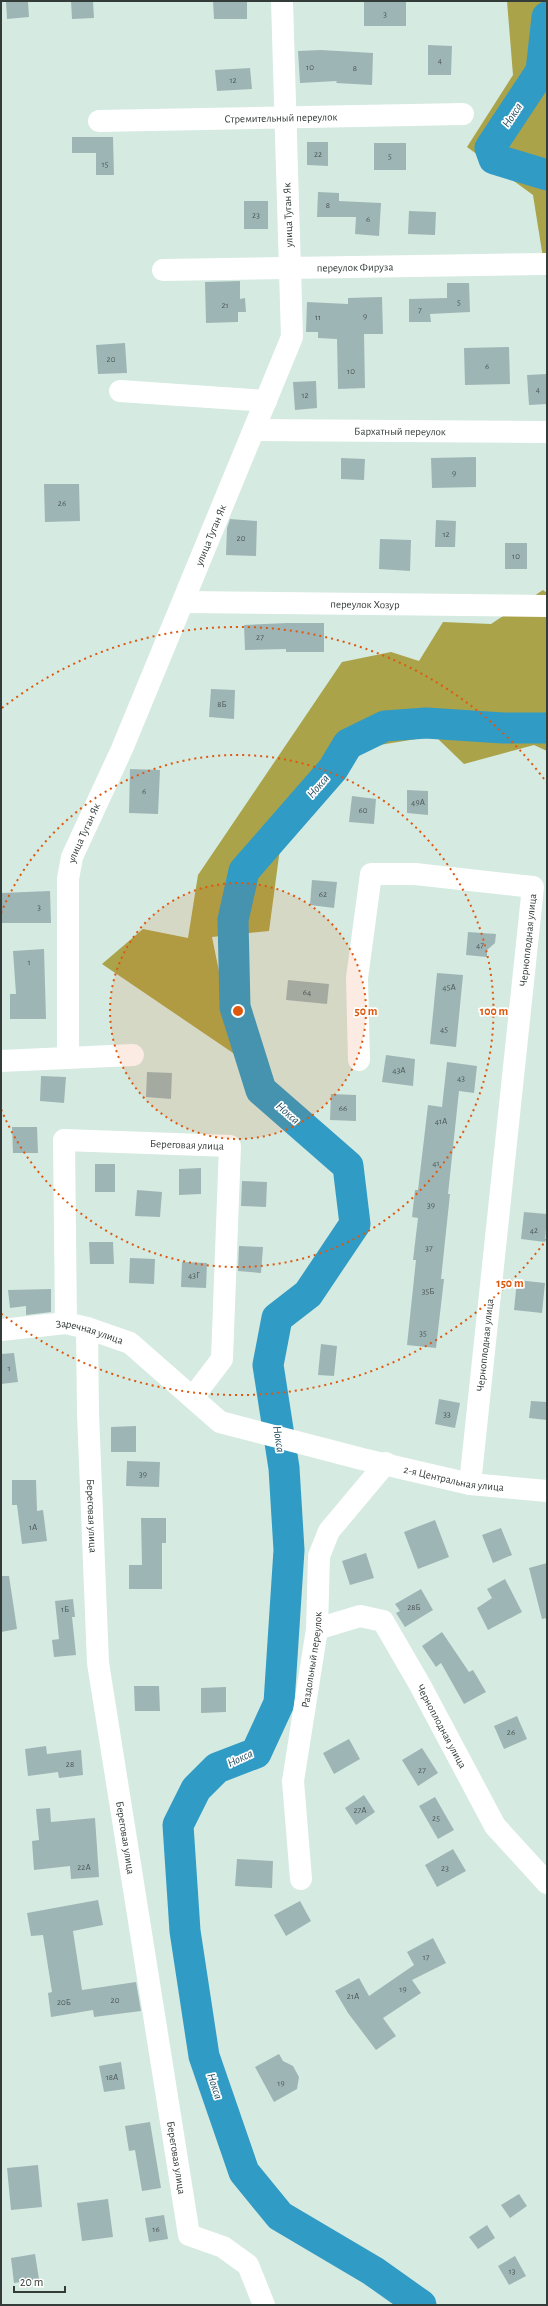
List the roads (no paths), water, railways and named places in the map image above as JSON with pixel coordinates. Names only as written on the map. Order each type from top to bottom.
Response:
[{"type":"street","name":"улица Туган Як","points":[[68,1057],[68,879],[72,857],[122,749],[292,337],[282,1]]},
{"type":"street","name":"Стремительный переулок","points":[[99,121],[463,114]]},
{"type":"street","name":"переулок Фируза","points":[[163,270],[547,264]]},
{"type":"street","points":[[120,391],[266,401]]},
{"type":"street","name":"Бархатный переулок","points":[[254,430],[547,432]]},
{"type":"street","name":"переулок Хозур","points":[[183,602],[547,606]]},
{"type":"street","name":"Черноплодная улица","points":[[359,1060],[357,978],[371,874],[415,874],[533,887],[470,1484]]},
{"type":"street","points":[[1,1061],[133,1055]]},
{"type":"street","name":"Береговая улица","points":[[66,1323],[64,1140],[230,1146],[222,1359],[193,1397]]},
{"type":"street","name":"Заречная улица","points":[[1,1330],[66,1323],[87,1328],[130,1343],[220,1422]]},
{"type":"street","name":"Береговая улица","points":[[87,1328],[88,1414],[98,1663],[189,2235],[223,2247],[248,2265],[264,2305]]},
{"type":"street","name":"2-я Центральная улица","points":[[220,1422],[362,1459],[386,1463],[470,1484],[547,1491]]},
{"type":"street","name":"Раздольный переулок","points":[[301,1879],[293,1781],[317,1629],[319,1556],[329,1531],[386,1463]]},
{"type":"street","name":"Черноплодная улица","points":[[317,1629],[360,1616],[383,1621],[420,1685],[495,1826],[547,1883]]},
{"type":"waterway","name":"Нокса","points":[[547,17],[541,71],[490,148],[494,159],[547,175]]},
{"type":"waterway","name":"Нокса","points":[[421,2305],[373,2271],[280,2216],[244,2172],[204,2056],[185,1931],[178,1825],[196,1789],[217,1768],[256,1753],[279,1703],[289,1550],[284,1468],[268,1365],[277,1318],[308,1294],[355,1224],[348,1166],[261,1090],[235,1007],[233,920],[244,871],[333,769],[348,744],[385,726],[426,723],[503,728],[547,728]]}]
